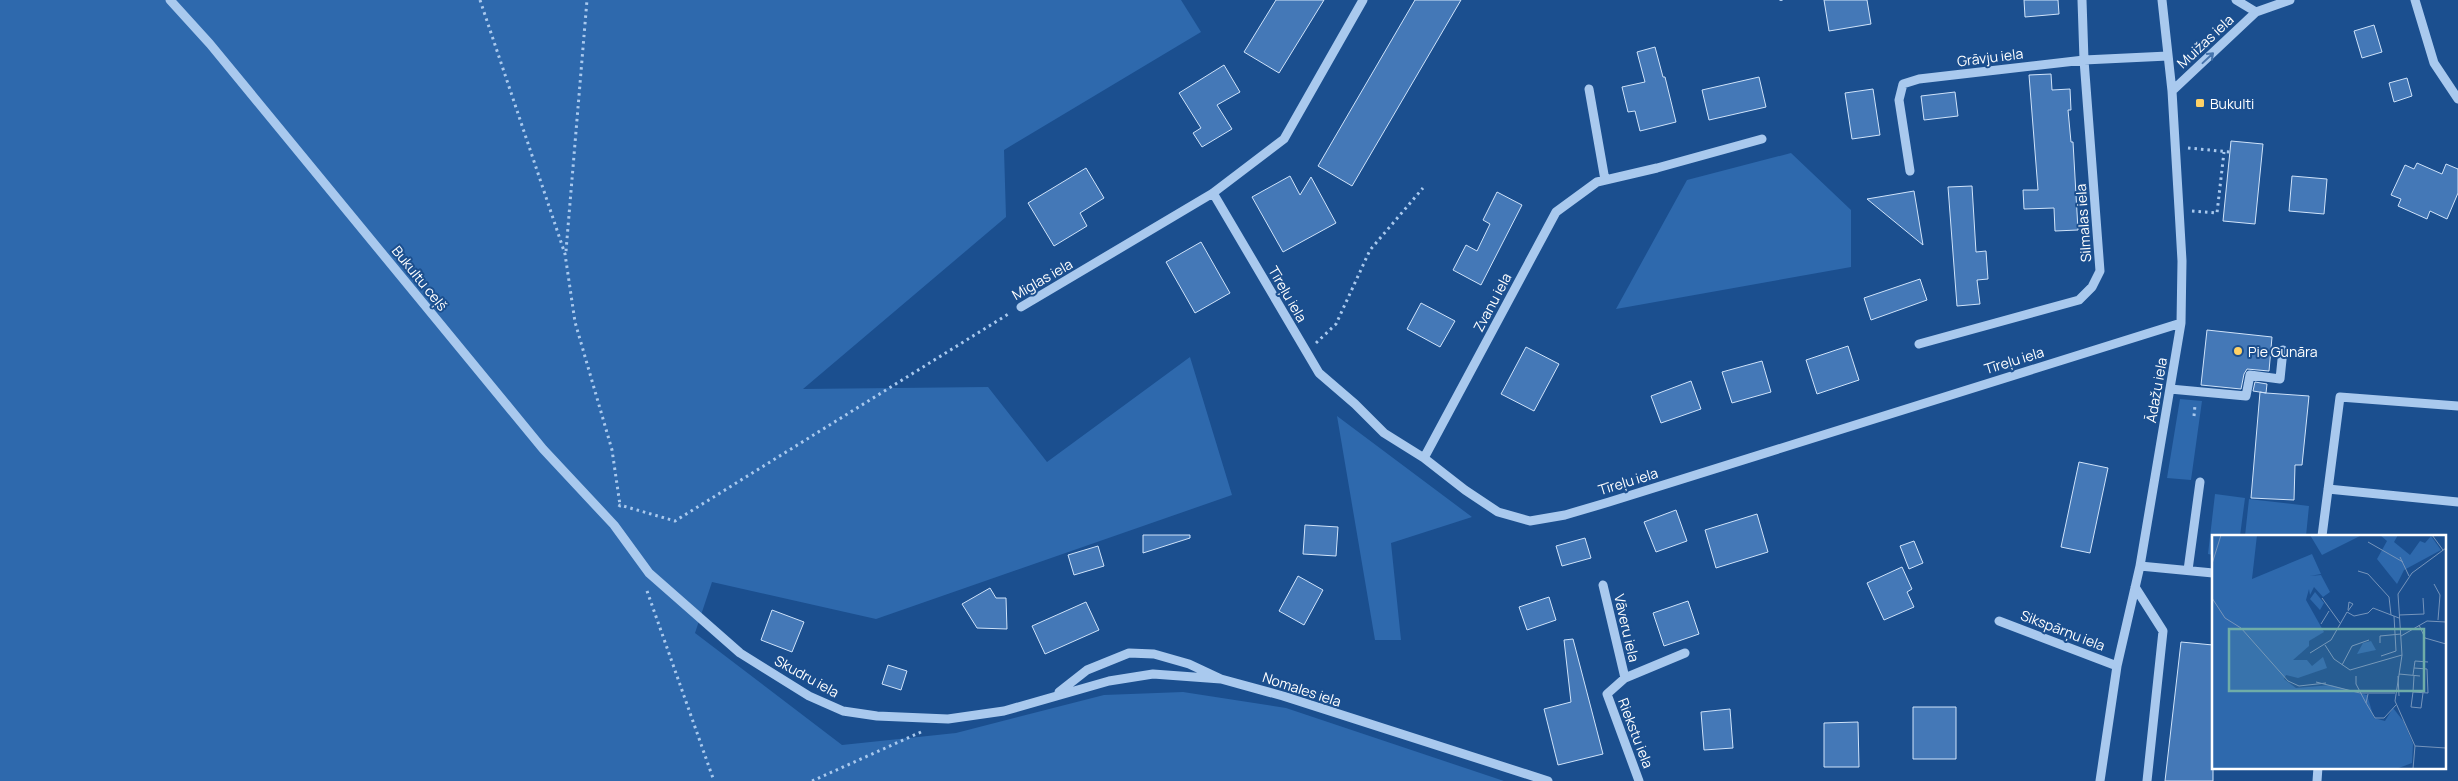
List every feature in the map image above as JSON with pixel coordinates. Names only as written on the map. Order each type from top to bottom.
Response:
[{"type":"street","name":"Bukultu ceļš","points":[[170,0],[210,44],[543,449],[614,525],[649,573]]},
{"type":"street","name":"Miglas iela","points":[[1021,307],[1213,193],[1284,138],[1363,0]]},
{"type":"street","name":"Silmalas iela","points":[[1919,344],[2079,300],[2092,287],[2100,271],[2084,60],[2082,0]]},
{"type":"street","name":"Ādažu iela","points":[[2100,781],[2117,666],[2140,566],[2181,323],[2182,261],[2180,209],[2172,91],[2162,0]]},
{"type":"street","name":"Muižas iela","points":[[2236,0],[2256,12]]},
{"type":"street","name":"Muižas iela","points":[[2172,91],[2256,12],[2290,0]]},
{"type":"street","points":[[2414,0],[2434,63],[2458,99]]},
{"type":"street","name":"Grāvju iela","points":[[1910,171],[1899,100],[1903,84],[1919,80],[2084,60],[2168,56]]},
{"type":"street","points":[[1589,89],[1605,180]]},
{"type":"street","name":"Zvanu iela","points":[[1424,458],[1556,212],[1597,182],[1762,139]]},
{"type":"street","name":"Tīreļu iela","points":[[1213,193],[1319,373],[1355,404],[1384,433],[1424,458],[1465,490],[1498,512],[1530,521],[1565,515],[2181,323]]},
{"type":"street","points":[[2170,389],[2246,396],[2250,374],[2280,379],[2284,350]]},
{"type":"street","points":[[2322,535],[2340,397],[2458,406]]},
{"type":"street","points":[[2188,570],[2200,482]]},
{"type":"street","points":[[2328,489],[2458,502]]},
{"type":"street","points":[[2140,566],[2212,573]]},
{"type":"street","name":"Skudru iela","points":[[649,573],[740,654],[809,696],[843,711],[877,716],[948,720],[1004,711],[1056,694],[1109,681],[1153,674],[1221,679]]},
{"type":"street","name":"Vāveru iela","points":[[1602,585],[1625,678]]},
{"type":"street","points":[[2135,586],[2163,630],[2148,781]]},
{"type":"street","name":"Sikspārņu iela","points":[[1999,621],[2117,666]]},
{"type":"street","name":"Nomales iela","points":[[1056,694],[1087,670],[1129,653],[1154,654],[1189,664],[1221,679],[1283,696],[1548,781]]},
{"type":"street","name":"Riekstu iela","points":[[1640,781],[1607,694],[1625,678],[1685,654]]},
{"type":"street","points":[[2317,781],[2318,768]]},
{"type":"path","points":[[480,0],[565,254],[575,322],[612,450],[620,505],[614,525]]},
{"type":"path","points":[[565,254],[587,0]]},
{"type":"path","points":[[2176,147],[2230,152]]},
{"type":"path","points":[[2180,209],[2217,213],[2224,152]]},
{"type":"path","points":[[1307,352],[1336,324],[1370,250],[1423,188]]},
{"type":"path","name":"Miglas iela","points":[[620,505],[675,521],[1021,307]]},
{"type":"path","points":[[649,573],[646,590],[714,781]]},
{"type":"path","points":[[812,781],[921,732],[928,718]]},
{"type":"shaded area","points":[[0,0],[1181,0],[1201,32],[1004,150],[1006,217],[803,389],[988,387],[1047,462],[1190,357],[1232,495],[876,619],[712,582],[695,633],[842,745],[956,733],[1104,695],[1183,692],[1286,708],[1504,781],[0,781]]},
{"type":"shaded area","points":[[1791,153],[1851,210],[1851,267],[1616,309],[1687,180]]},
{"type":"shaded area","points":[[2180,399],[2202,401],[2191,480],[2167,478]]},
{"type":"shaded area","points":[[1337,416],[1472,517],[1391,543],[1401,640],[1375,640]]},
{"type":"shaded area","points":[[2215,494],[2245,498],[2240,535],[2212,535],[2212,555],[2208,554]]},
{"type":"shaded area","points":[[2249,499],[2309,506],[2306,535],[2245,535]]},
{"type":"building","points":[[1276,0],[1324,0],[1279,73],[1244,52]]},
{"type":"building","points":[[1415,0],[1461,0],[1352,186],[1318,166]]},
{"type":"building","points":[[1824,0],[1867,0],[1871,24],[1829,31]]},
{"type":"building","points":[[2024,0],[2058,0],[2059,14],[2025,17]]},
{"type":"building","points":[[2374,25],[2382,52],[2362,58],[2354,31]]},
{"type":"building","points":[[1655,47],[1663,77],[1665,77],[1676,122],[1640,131],[1635,111],[1628,112],[1622,87],[1645,82],[1637,52]]},
{"type":"building","points":[[1224,65],[1240,92],[1217,105],[1232,129],[1202,147],[1193,133],[1201,128],[1179,93]]},
{"type":"building","points":[[2051,74],[2052,90],[2070,89],[2071,110],[2068,110],[2071,142],[2073,142],[2078,230],[2055,231],[2054,208],[2024,209],[2023,190],[2038,190],[2029,75]]},
{"type":"building","points":[[1759,77],[1766,107],[1709,120],[1702,90]]},
{"type":"building","points":[[2407,78],[2412,96],[2394,102],[2389,83]]},
{"type":"building","points":[[1873,89],[1880,135],[1852,139],[1845,93]]},
{"type":"building","points":[[1955,92],[1958,116],[1924,120],[1921,96]]},
{"type":"building","points":[[2231,141],[2263,144],[2255,224],[2223,221]]},
{"type":"building","points":[[2417,163],[2442,174],[2446,164],[2458,169],[2458,193],[2447,219],[2430,211],[2427,219],[2398,206],[2401,199],[2391,195],[2405,165],[2414,169]]},
{"type":"building","points":[[1086,168],[1104,198],[1080,213],[1087,226],[1054,246],[1028,203]]},
{"type":"building","points":[[1290,176],[1300,195],[1311,177],[1336,223],[1283,252],[1252,197]]},
{"type":"building","points":[[2292,176],[2327,179],[2324,214],[2289,211]]},
{"type":"building","points":[[1972,186],[1976,252],[1986,251],[1988,279],[1977,280],[1980,304],[1957,306],[1948,187]]},
{"type":"building","points":[[1914,191],[1923,245],[1867,199]]},
{"type":"building","points":[[1497,192],[1522,205],[1481,285],[1453,270],[1466,245],[1477,251],[1490,224],[1483,220]]},
{"type":"building","points":[[1201,242],[1230,293],[1195,313],[1166,262]]},
{"type":"building","points":[[1920,279],[1927,300],[1871,320],[1864,298]]},
{"type":"building","points":[[1421,303],[1455,321],[1440,347],[1407,329]]},
{"type":"building","name":"Pie Gunāra","points":[[2207,330],[2272,337],[2269,371],[2247,369],[2241,389],[2201,385]]},
{"type":"building","points":[[1848,346],[1859,380],[1817,394],[1806,360]]},
{"type":"building","points":[[1526,347],[1559,364],[1534,411],[1501,394]]},
{"type":"building","points":[[1762,361],[1771,392],[1732,403],[1722,372]]},
{"type":"building","points":[[1691,381],[1701,409],[1661,423],[1651,396]]},
{"type":"building","points":[[2255,382],[2267,384],[2266,393],[2309,396],[2302,465],[2295,465],[2294,500],[2251,498],[2260,392],[2253,391]]},
{"type":"building","points":[[2079,462],[2108,468],[2090,553],[2061,547]]},
{"type":"building","points":[[1676,510],[1687,541],[1656,552],[1644,522]]},
{"type":"building","points":[[1757,514],[1768,552],[1716,568],[1705,530]]},
{"type":"building","points":[[1305,525],[1338,527],[1336,556],[1303,554]]},
{"type":"building","points":[[1143,535],[1190,535],[1190,538],[1143,553]]},
{"type":"building","points":[[1585,538],[1591,558],[1562,566],[1556,546]]},
{"type":"building","points":[[1914,541],[1923,563],[1909,569],[1900,546]]},
{"type":"building","points":[[1098,546],[1104,566],[1074,575],[1068,555]]},
{"type":"building","points":[[1902,567],[1912,589],[1907,592],[1914,607],[1884,620],[1867,583]]},
{"type":"building","points":[[1298,576],[1323,590],[1304,625],[1279,611]]},
{"type":"building","points":[[990,588],[996,598],[1006,598],[1007,629],[977,628],[962,604]]},
{"type":"building","points":[[1549,597],[1556,620],[1527,630],[1519,607]]},
{"type":"building","points":[[1688,601],[1699,634],[1664,646],[1653,613]]},
{"type":"building","points":[[1086,602],[1099,630],[1045,654],[1032,626]]},
{"type":"building","points":[[772,610],[804,622],[792,652],[761,640]]},
{"type":"building","points":[[1573,639],[1603,754],[1558,765],[1544,709],[1571,702],[1564,640]]},
{"type":"building","points":[[2181,642],[2212,645],[2213,781],[2165,781]]},
{"type":"building","points":[[888,665],[907,671],[901,690],[882,684]]},
{"type":"building","points":[[1913,707],[1956,707],[1956,759],[1913,759]]},
{"type":"building","points":[[1730,709],[1733,748],[1704,750],[1701,712]]},
{"type":"building","points":[[1858,722],[1859,767],[1824,767],[1824,723]]},
{"type":"place","name":"Bukulti","points":[[2200,103]]},
{"type":"place","name":"Pie Gunāra","points":[[2238,351]]}]
